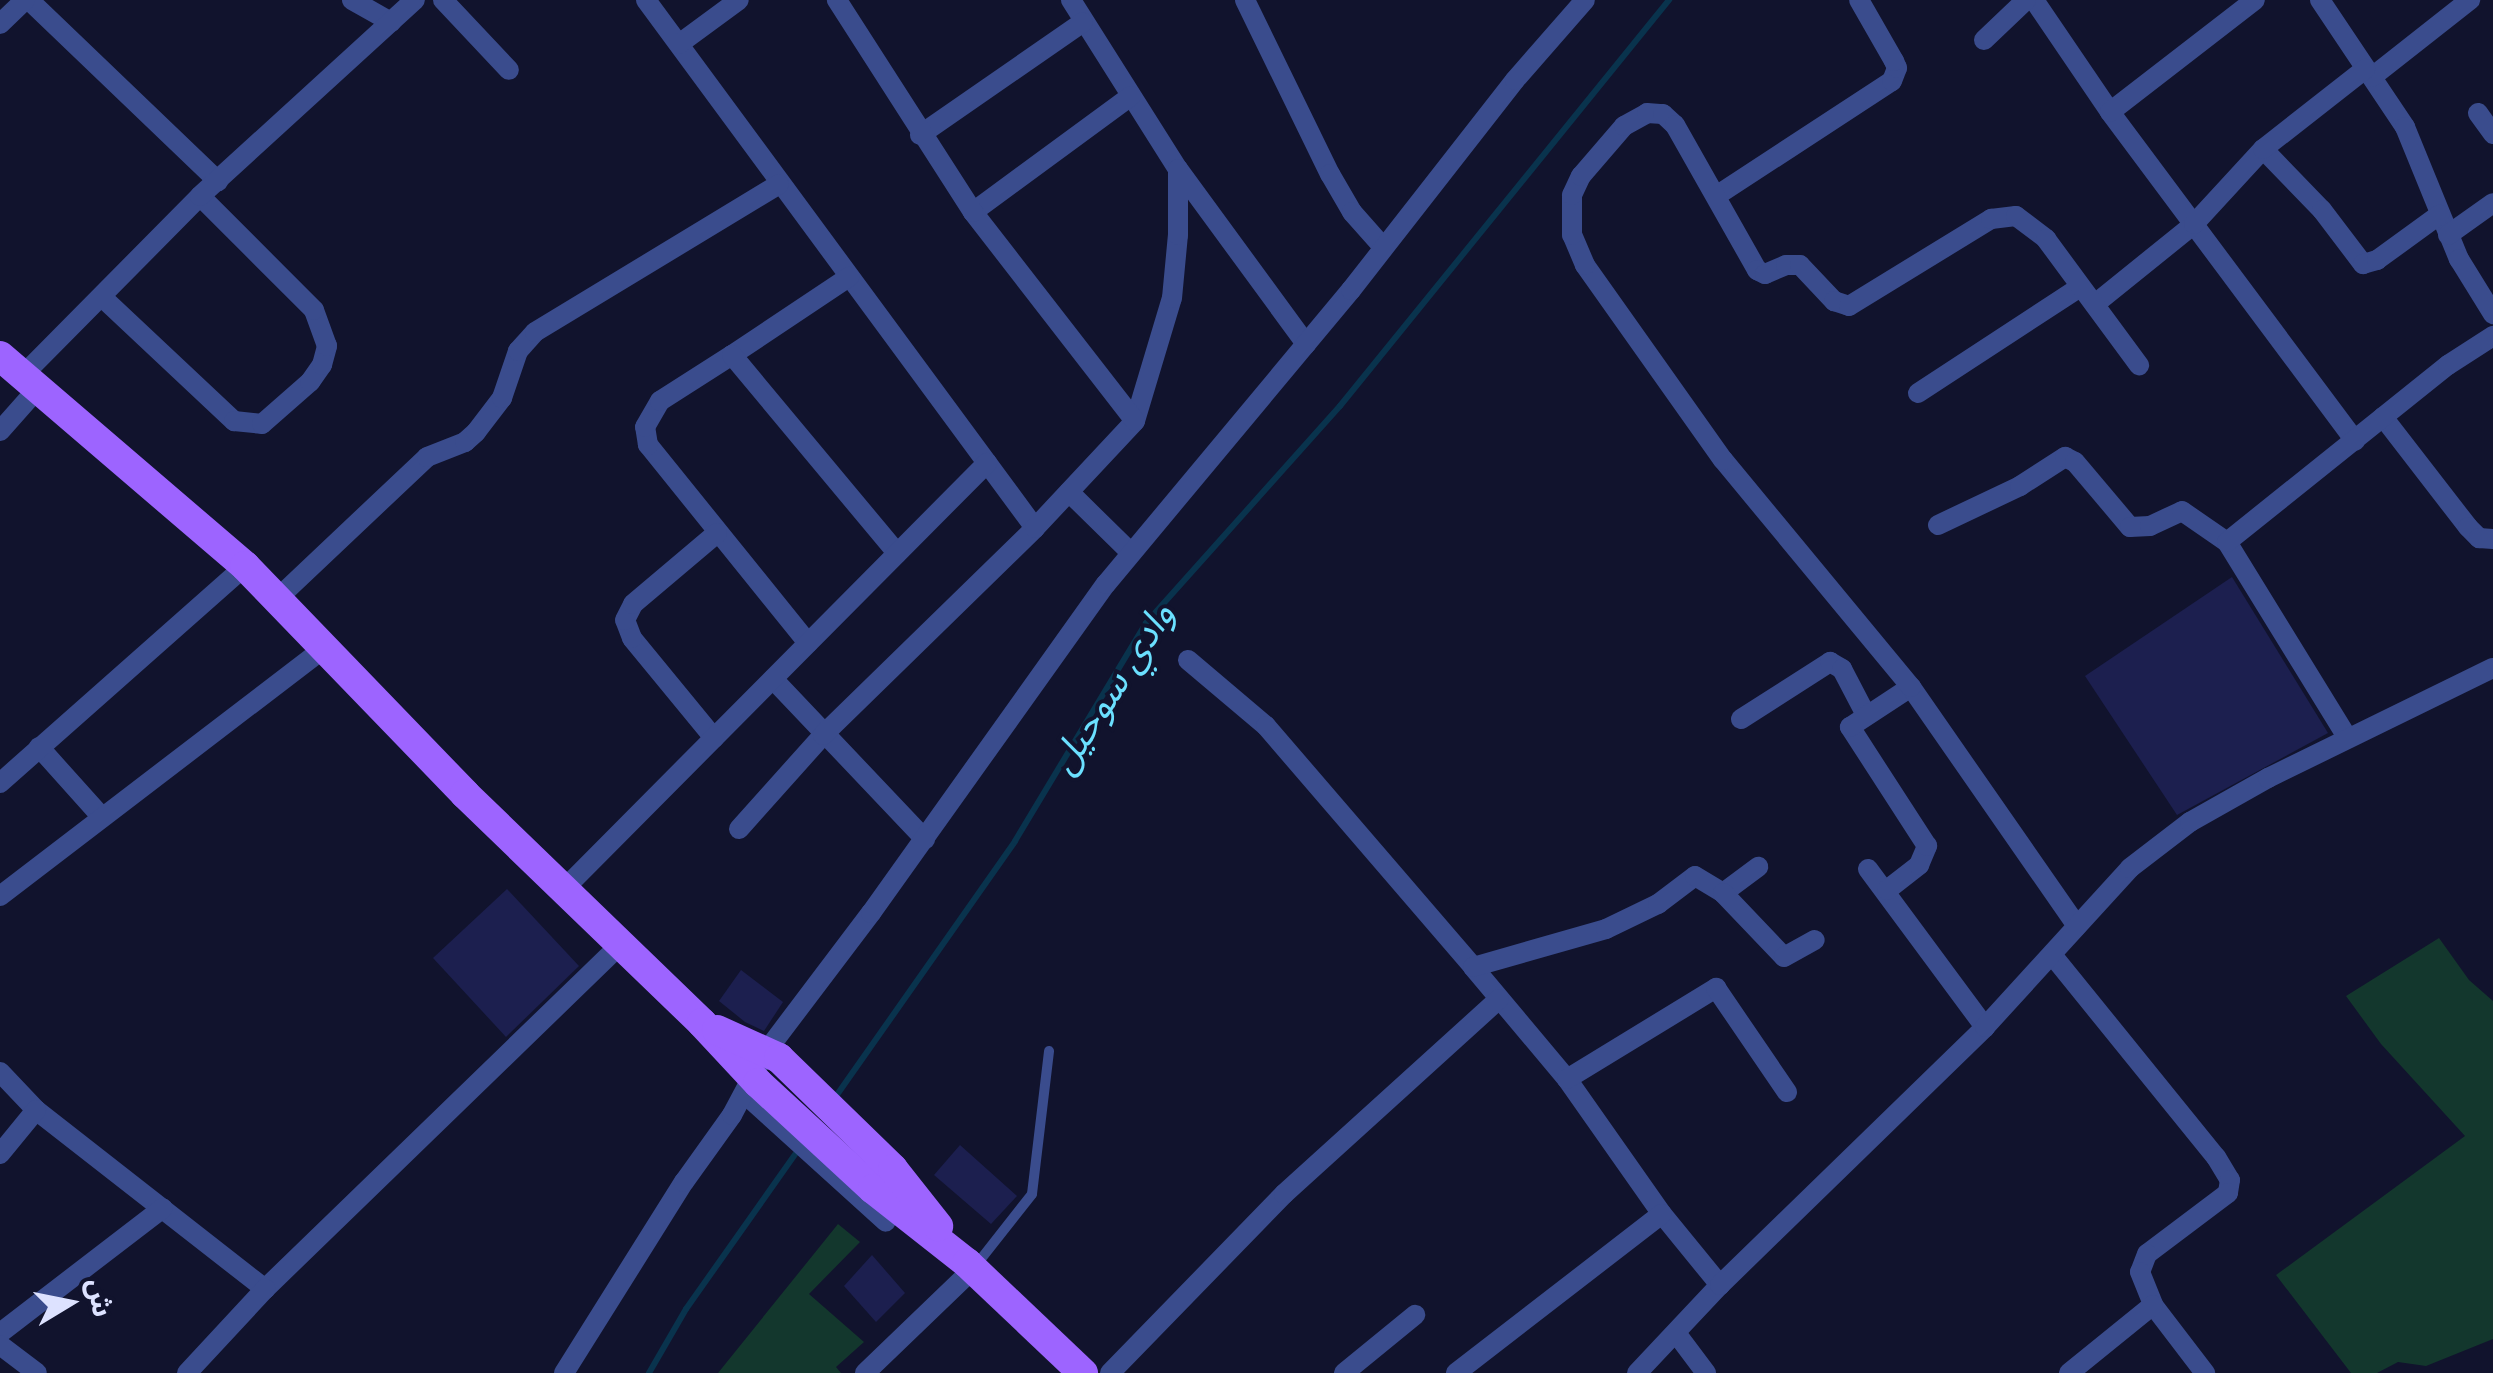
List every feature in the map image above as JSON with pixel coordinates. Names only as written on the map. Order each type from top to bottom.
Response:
[{"type":"main road","points":[[21,372],[245,566],[619,946],[759,1078],[883,1179],[1083,1373]]},
{"type":"street","points":[[0,24],[27,0],[218,180]]},
{"type":"street","points":[[352,0],[391,22]]},
{"type":"street","points":[[0,430],[21,372],[104,298],[200,196],[414,0]]},
{"type":"street","points":[[443,0],[509,70]]},
{"type":"street","points":[[646,0],[1035,528]]},
{"type":"street","points":[[679,44],[739,0]]},
{"type":"street","points":[[837,0],[973,212],[1135,421]]},
{"type":"street","points":[[1071,0],[1178,168],[1306,344]]},
{"type":"street","points":[[1244,0],[1330,174],[1352,212],[1383,247]]},
{"type":"street","points":[[564,1373],[684,1182],[1130,553],[1306,344],[1515,80],[1585,0]]},
{"type":"street","points":[[1716,196],[1892,81],[1897,68],[1894,60],[1859,0]]},
{"type":"street","points":[[1984,40],[2026,0]]},
{"type":"street","points":[[2034,0],[2110,112],[2355,441]]},
{"type":"street","points":[[2320,0],[2405,127],[2448,235],[2493,314]]},
{"type":"street","points":[[2094,304],[2194,224],[2263,149],[2470,0]]},
{"type":"street","points":[[2110,112],[2244,4]]},
{"type":"street","points":[[920,134],[1083,22]]},
{"type":"street","points":[[973,212],[1130,96]]},
{"type":"street","points":[[2077,926],[1911,687],[1723,460],[1576,251],[1570,212],[1581,176],[1624,126],[1647,113],[1663,114],[1675,124],[1761,274],[1800,265],[1842,305],[1859,303],[1990,219],[2006,214],[2036,228],[2138,364]]},
{"type":"street","points":[[2478,113],[2493,134]]},
{"type":"street","points":[[2263,149],[2322,210],[2363,264],[2377,260],[2439,215]]},
{"type":"street","points":[[739,828],[823,735],[1035,528],[1135,421],[1172,298],[1178,235],[1178,168]]},
{"type":"street","points":[[278,598],[427,457],[465,442],[476,432],[502,398],[518,351],[535,332],[780,184]]},
{"type":"street","points":[[104,298],[234,421],[262,424],[310,382],[322,365],[327,346],[314,310],[200,196]]},
{"type":"street","points":[[2448,235],[2493,203]]},
{"type":"street","points":[[808,643],[648,445],[645,427],[649,412],[660,401],[849,278]]},
{"type":"street","points":[[1918,394],[2080,287]]},
{"type":"street","points":[[2227,542],[2383,417],[2493,336]]},
{"type":"street","points":[[732,355],[897,553]]},
{"type":"street","points":[[2383,417],[2468,527],[2490,545]]},
{"type":"street","points":[[1938,525],[2020,486],[2064,457],[2075,462],[2130,528],[2150,526],[2182,511],[2227,542],[2347,737]]},
{"type":"street","points":[[563,890],[986,463]]},
{"type":"street","points":[[1069,492],[1130,553]]},
{"type":"street","points":[[714,738],[632,638],[625,620],[632,604],[717,533]]},
{"type":"street","points":[[0,783],[245,566]]},
{"type":"street","points":[[0,896],[326,646]]},
{"type":"street","points":[[1188,660],[1266,726],[1499,998],[1567,1079],[1662,1214],[1720,1285]]},
{"type":"street","points":[[1741,719],[1830,662],[1842,669],[1866,714]]},
{"type":"street","points":[[1637,1373],[1720,1285],[1985,1027],[2130,868],[2190,822],[2347,737],[2493,668]]},
{"type":"street","points":[[773,679],[925,839]]},
{"type":"street","points":[[1887,890],[1919,865],[1928,846],[1854,736],[1852,724],[1911,687]]},
{"type":"street","points":[[38,747],[100,816]]},
{"type":"street","points":[[1723,893],[1758,867]]},
{"type":"street","points":[[1868,870],[1887,890],[1985,1027]]},
{"type":"street","points":[[1473,968],[1606,929],[1658,904],[1695,876],[1723,893],[1784,957],[1816,940]]},
{"type":"street","points":[[187,1373],[210,1365],[265,1289],[619,946]]},
{"type":"street","points":[[2053,956],[2216,1157],[2230,1180],[2228,1194],[2141,1262],[2142,1282],[2153,1305],[2205,1373]]},
{"type":"street","points":[[1567,1079],[1716,988],[1787,1092]]},
{"type":"street","points":[[1110,1373],[1284,1194],[1499,998]]},
{"type":"street","points":[[0,1072],[36,1110],[265,1289]]},
{"type":"street","points":[[759,1078],[886,1222]]},
{"type":"street","points":[[0,1154],[36,1110]]},
{"type":"street","points":[[0,1333],[162,1208]]},
{"type":"street","points":[[1456,1373],[1662,1214]]},
{"type":"street","points":[[865,1373],[970,1266]]},
{"type":"street","points":[[2069,1373],[2153,1305]]},
{"type":"street","points":[[1344,1373],[1415,1314]]},
{"type":"street","points":[[1676,1332],[1706,1373]]},
{"type":"street","points":[[0,1345],[37,1373]]},
{"type":"lane","points":[[970,1266],[1032,1194],[1049,1051]]},
{"type":"green space","points":[[2439,938],[2469,980],[2493,1001],[2493,1339],[2426,1366],[2398,1362],[2377,1373],[2351,1373],[2276,1275],[2465,1136],[2381,1044],[2346,996]]},
{"type":"green space","points":[[838,1224],[860,1242],[809,1294],[864,1342],[836,1367],[841,1373],[718,1373]]},
{"type":"building","points":[[2232,577],[2328,733],[2177,815],[2085,676]]},
{"type":"building","points":[[507,889],[579,966],[506,1037],[433,958]]},
{"type":"building","points":[[741,970],[783,1002],[764,1031],[745,1022],[719,1001]]},
{"type":"building","points":[[960,1145],[1017,1196],[991,1224],[934,1175]]},
{"type":"building","points":[[872,1255],[905,1293],[876,1322],[844,1286]]},
{"type":"waterway","name":"وادي سوحيل","points":[[834,1099],[1015,841],[1146,623],[1340,406],[1669,0]]},
{"type":"waterway","name":"وادي سوحيل","points":[[649,1373],[686,1309],[801,1146]]}]
